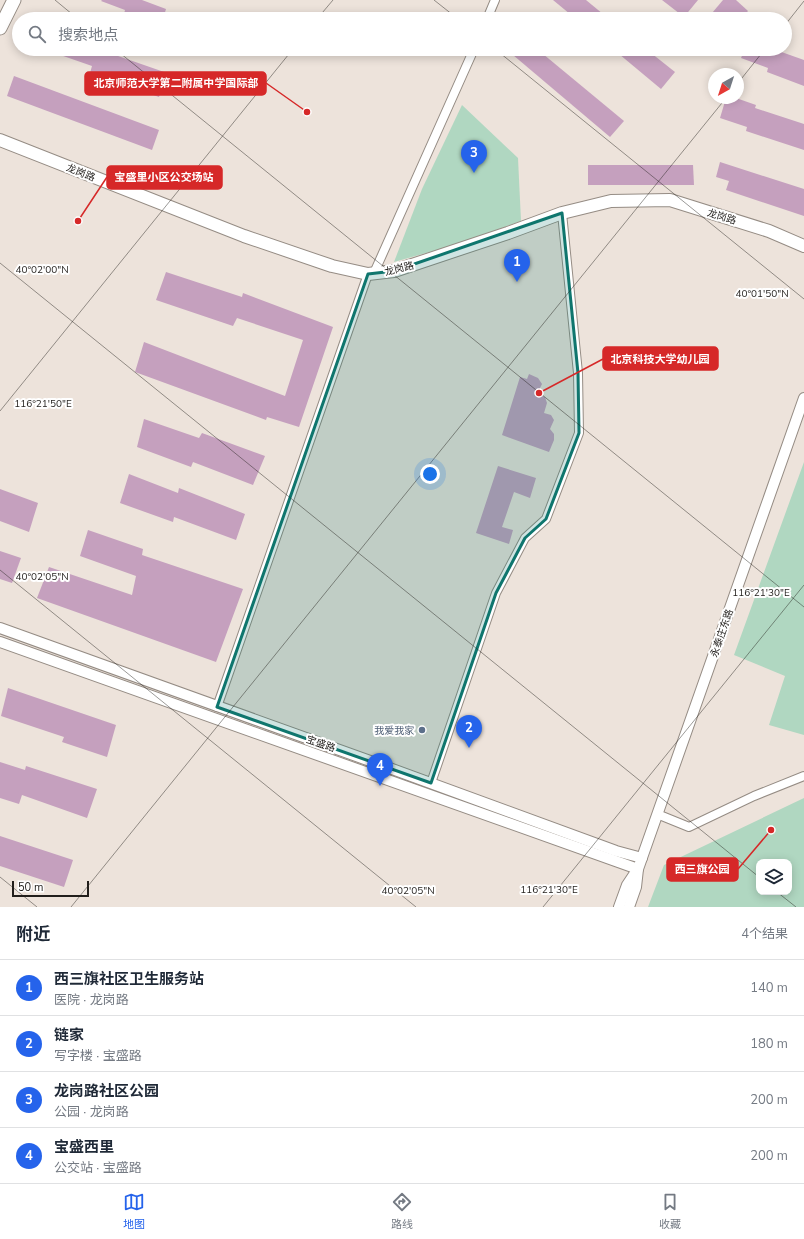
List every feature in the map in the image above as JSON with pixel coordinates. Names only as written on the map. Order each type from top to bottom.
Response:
[{"type":"main road","points":[[0,28],[14,0]]},
{"type":"main road","name":"龙岗路","points":[[0,140],[244,236],[332,266],[371,273],[394,271],[508,233],[562,213],[611,201],[670,200],[770,231],[804,246]]},
{"type":"street","points":[[490,12],[495,0]]},
{"type":"street","points":[[217,707],[371,273],[471,56]]},
{"type":"street","points":[[431,783],[496,594],[525,538],[546,520],[579,433],[578,373],[562,213]]},
{"type":"street","name":"永泰庄东路","points":[[628,907],[636,887],[638,869],[657,814],[804,398]]},
{"type":"street","name":"宝盛路","points":[[0,628],[616,851],[642,858]]},
{"type":"street","name":"宝盛路","points":[[0,642],[638,869]]},
{"type":"street","points":[[657,814],[689,827],[754,796],[804,776]]},
{"type":"street","name":"永泰庄东路","points":[[619,907],[627,885],[638,869]]},
{"type":"highlighted area","points":[[562,213],[578,373],[579,433],[546,519],[525,538],[496,593],[431,783],[217,707],[368,274],[394,271]]},
{"type":"green space","points":[[462,105],[518,158],[521,221],[458,244],[394,262],[422,189]]},
{"type":"green space","points":[[804,462],[804,735],[769,725],[785,676],[734,655]]},
{"type":"green space","points":[[804,798],[804,907],[648,907],[664,865]]},
{"type":"building","points":[[142,0],[166,9],[165,12],[124,12],[125,10],[101,1]]},
{"type":"building","points":[[553,0],[586,0],[601,12],[568,12]]},
{"type":"building","points":[[662,0],[698,0],[688,12],[678,12]]},
{"type":"building","points":[[723,0],[736,0],[748,11],[747,12],[713,12]]},
{"type":"building","points":[[63,56],[118,56],[167,73],[159,97],[90,73],[92,66]]},
{"type":"building","points":[[514,56],[545,56],[624,121],[610,137]]},
{"type":"building","points":[[621,56],[655,56],[675,72],[661,89]]},
{"type":"building","points":[[742,56],[792,56],[804,60],[804,86],[767,72],[768,68],[741,58]]},
{"type":"building","points":[[14,76],[159,130],[152,150],[7,96]]},
{"type":"building","points":[[744,101],[756,105],[755,108],[804,124],[804,150],[746,131],[747,127],[720,118],[724,104],[744,104]]},
{"type":"building","points":[[720,162],[804,189],[804,216],[726,190],[729,181],[716,177]]},
{"type":"building","points":[[588,165],[693,165],[694,185],[588,185]]},
{"type":"building","points":[[166,272],[242,297],[243,293],[333,327],[299,427],[267,417],[266,420],[135,372],[144,342],[285,396],[303,340],[237,318],[233,326],[156,300]]},
{"type":"building","points":[[529,374],[538,378],[542,384],[537,394],[545,397],[547,403],[544,413],[551,415],[554,420],[550,429],[554,434],[554,440],[549,452],[502,435],[520,377],[527,379]]},
{"type":"building","points":[[144,419],[199,438],[202,433],[265,456],[253,485],[193,462],[191,467],[137,447]]},
{"type":"building","points":[[498,466],[536,478],[530,498],[514,492],[502,527],[513,530],[509,544],[476,533]]},
{"type":"building","points":[[129,474],[178,493],[179,488],[245,514],[236,540],[174,517],[173,522],[120,503]]},
{"type":"building","points":[[0,489],[38,503],[29,532],[0,521]]},
{"type":"building","points":[[88,530],[143,549],[142,555],[243,589],[216,662],[37,598],[49,567],[132,595],[136,576],[80,556]]},
{"type":"building","points":[[0,551],[21,558],[12,583],[0,579]]},
{"type":"building","points":[[8,688],[116,725],[107,757],[62,742],[64,737],[1,716]]},
{"type":"building","points":[[0,762],[25,770],[26,766],[97,789],[87,818],[22,795],[19,804],[0,798]]},
{"type":"building","points":[[0,836],[73,860],[64,887],[0,866]]},
{"type":"place","name":"北京师范大学第二附属中学国际部","points":[[307,112]]},
{"type":"place","name":"龙岗路社区公园","points":[[474,173]]},
{"type":"place","name":"宝盛里小区公交场站","points":[[78,221]]},
{"type":"place","name":"西三旗社区卫生服务站","points":[[517,282]]},
{"type":"place","name":"北京科技大学幼儿园","points":[[539,393]]},
{"type":"place","name":"我爱我家","points":[[422,730]]},
{"type":"place","name":"链家","points":[[469,748]]},
{"type":"place","name":"宝盛西里","points":[[380,786]]},
{"type":"place","name":"西三旗公园","points":[[771,830]]}]
